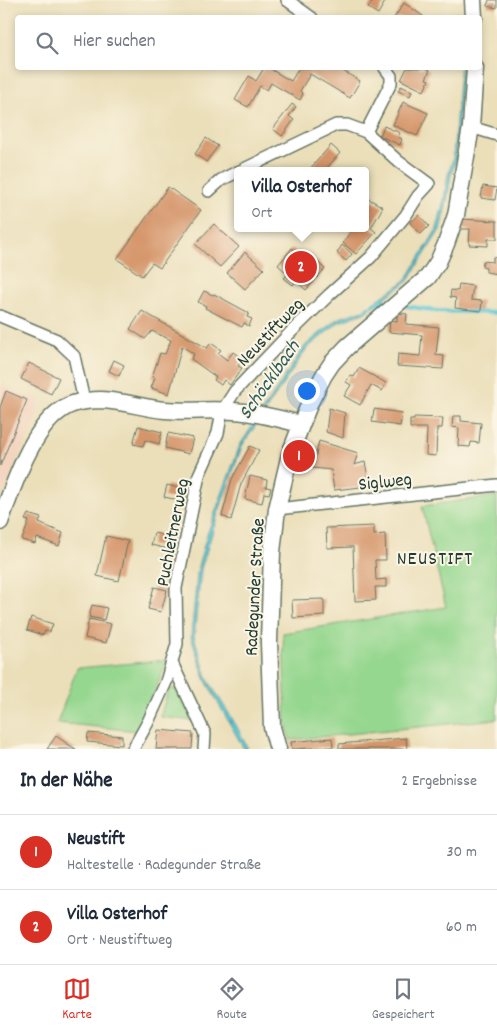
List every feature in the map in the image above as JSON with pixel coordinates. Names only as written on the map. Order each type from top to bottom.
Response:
[{"type":"main road","points":[[473,0],[474,15]]},
{"type":"main road","name":"Radegunder Straße","points":[[278,749],[272,727],[269,642],[272,552],[277,509],[290,454],[310,402],[332,363],[428,277],[438,262],[456,215],[471,127],[474,70]]},
{"type":"main road","points":[[0,522],[17,476],[35,439],[45,425],[62,409],[76,403],[100,400],[185,412],[235,411],[301,424]]},
{"type":"street","points":[[287,0],[308,15]]},
{"type":"street","points":[[366,132],[391,83],[392,76],[387,70]]},
{"type":"street","name":"Neustiftweg","points":[[222,411],[235,391],[290,333],[371,256],[406,215],[418,196],[429,184],[399,162],[366,132],[347,125],[336,125],[249,167]]},
{"type":"street","points":[[471,127],[497,134]]},
{"type":"street","name":"Neustiftweg","points":[[209,191],[221,180],[234,174]]},
{"type":"street","points":[[0,316],[57,340],[74,356],[84,401]]},
{"type":"street","name":"Puchleitnerweg","points":[[133,749],[152,714],[172,663],[177,644],[176,588],[199,475],[218,433],[222,411]]},
{"type":"street","name":"Siglweg","points":[[277,509],[497,485]]},
{"type":"street","points":[[172,663],[204,734],[204,749]]},
{"type":"shaded area","points":[[0,385],[39,400],[37,415],[0,502]]},
{"type":"green space","points":[[497,496],[497,719],[290,740],[286,723],[283,633],[446,607],[422,506]]},
{"type":"green space","points":[[168,660],[138,731],[57,723],[77,668]]},
{"type":"green space","points":[[169,688],[176,690],[193,721],[160,717]]},
{"type":"water","name":"Schöcklbach","points":[[460,70],[462,70],[456,160],[451,175],[440,230],[408,281],[364,313],[339,322],[307,348],[242,446],[201,569],[194,637],[208,680],[236,725],[248,749],[244,749],[206,681],[191,637],[198,566],[207,535],[240,445],[305,346],[337,319],[363,310],[406,280],[437,229],[453,159]]},
{"type":"building","points":[[373,0],[386,0],[378,14],[368,8]]},
{"type":"building","points":[[489,0],[497,0],[497,8],[487,6]]},
{"type":"building","points":[[404,3],[422,15],[396,15]]},
{"type":"building","points":[[263,70],[272,70],[291,81],[298,70],[341,70],[360,81],[350,98],[310,74],[300,91],[303,94],[300,100],[271,83],[267,90],[260,86],[248,107],[235,100],[249,76],[256,81]]},
{"type":"building","points":[[406,70],[430,70],[426,79],[429,80],[424,91],[401,80]]},
{"type":"building","points":[[401,86],[412,91],[410,96],[398,91]]},
{"type":"building","points":[[403,102],[428,113],[417,136],[393,125]]},
{"type":"building","points":[[292,104],[296,107],[289,116],[294,120],[282,136],[273,129]]},
{"type":"building","points":[[384,126],[400,133],[398,137],[402,139],[400,145],[380,136]]},
{"type":"building","points":[[206,138],[218,146],[206,162],[195,154]]},
{"type":"building","points":[[331,145],[340,153],[328,167],[312,167]]},
{"type":"building","points":[[483,186],[497,188],[495,200],[481,198]]},
{"type":"building","points":[[168,187],[201,210],[160,268],[152,263],[142,276],[117,259]]},
{"type":"building","points":[[369,199],[383,207],[371,228],[376,232],[356,254],[343,243],[350,232],[369,232]]},
{"type":"building","points":[[419,215],[429,226],[421,234],[410,223]]},
{"type":"building","points":[[462,219],[497,221],[497,239],[488,239],[488,246],[469,245],[470,229],[461,229]]},
{"type":"building","points":[[214,224],[239,247],[220,267],[195,244]]},
{"type":"building","points":[[342,245],[352,254],[346,261],[337,253]]},
{"type":"building","points":[[292,248],[307,261],[311,256],[325,269],[306,290],[296,281],[293,285],[284,278],[288,274],[278,265]]},
{"type":"building","points":[[245,252],[264,269],[245,289],[227,273]]},
{"type":"building","points":[[493,257],[497,258],[497,274],[486,272],[486,268],[482,267],[483,261],[493,262]]},
{"type":"building","points":[[459,284],[473,286],[471,300],[482,301],[481,311],[455,308],[456,298],[450,297],[451,290],[458,291]]},
{"type":"building","points":[[204,291],[214,294],[249,313],[247,317],[252,319],[249,326],[244,323],[242,327],[205,308],[206,306],[198,302]]},
{"type":"building","points":[[142,311],[207,348],[211,343],[221,350],[218,353],[227,360],[233,352],[243,359],[238,366],[242,368],[230,385],[224,380],[221,385],[214,380],[216,377],[191,359],[194,354],[182,346],[169,394],[151,388],[155,378],[152,377],[160,353],[165,354],[171,340],[152,331],[145,339],[130,329]]},
{"type":"building","points":[[397,313],[407,314],[406,324],[439,327],[436,355],[444,356],[443,369],[397,366],[398,354],[420,356],[422,335],[389,332],[390,320],[397,321]]},
{"type":"building","points":[[114,360],[124,365],[119,376],[109,371]]},
{"type":"building","points":[[29,363],[59,378],[51,394],[21,379]]},
{"type":"building","points":[[359,368],[386,383],[382,391],[371,385],[360,405],[344,396],[351,385],[346,382],[350,375],[354,377]]},
{"type":"building","points":[[6,391],[27,400],[0,466],[0,407]]},
{"type":"building","points":[[329,408],[345,413],[343,438],[326,432]]},
{"type":"building","points":[[374,409],[402,413],[400,426],[372,422]]},
{"type":"building","points":[[453,416],[461,416],[461,421],[481,423],[479,443],[471,442],[470,447],[458,446],[459,428],[452,427]]},
{"type":"building","points":[[414,417],[443,418],[442,428],[437,428],[436,456],[426,455],[427,428],[410,428],[410,420],[414,420]]},
{"type":"building","points":[[138,426],[162,432],[159,444],[145,440],[143,446],[133,444]]},
{"type":"building","points":[[168,433],[193,438],[189,454],[165,448]]},
{"type":"building","points":[[319,441],[358,453],[354,465],[365,462],[370,486],[334,490],[331,470],[313,468]]},
{"type":"building","points":[[250,446],[259,450],[241,484],[231,520],[222,516],[232,479]]},
{"type":"building","points":[[250,476],[267,480],[266,487],[271,488],[269,494],[264,493],[262,503],[245,499]]},
{"type":"building","points":[[167,485],[186,490],[183,501],[164,497]]},
{"type":"building","points":[[28,514],[41,518],[39,523],[63,533],[59,546],[37,538],[35,544],[22,540],[29,521],[25,520]]},
{"type":"building","points":[[374,526],[374,535],[385,534],[386,560],[375,560],[376,580],[386,579],[386,587],[375,587],[376,600],[355,601],[353,547],[327,548],[326,528]]},
{"type":"building","points":[[154,533],[172,537],[169,549],[151,545]]},
{"type":"building","points":[[106,536],[128,541],[119,581],[97,576]]},
{"type":"building","points":[[154,587],[167,590],[161,612],[148,609]]},
{"type":"building","points":[[324,599],[324,616],[293,618],[292,600]]},
{"type":"building","points":[[92,605],[107,608],[104,620],[89,617]]},
{"type":"building","points":[[31,617],[53,624],[50,632],[45,631],[43,635],[27,630]]},
{"type":"building","points":[[89,619],[111,624],[106,643],[85,638]]},
{"type":"building","points":[[158,730],[193,733],[192,749],[156,749]]},
{"type":"building","points":[[88,733],[122,736],[122,745],[87,742]]},
{"type":"building","points":[[56,736],[69,745],[76,749],[47,749]]},
{"type":"building","points":[[332,738],[333,747],[292,749],[291,742]]},
{"type":"building","points":[[406,738],[407,749],[339,749],[339,744]]},
{"type":"waterway","name":"Schöcklbach","points":[[376,303],[385,301]]},
{"type":"waterway","points":[[406,306],[437,311],[497,313]]},
{"type":"place","name":"Villa Osterhof","points":[[301,267]]},
{"type":"place","name":"Neustift","points":[[299,456]]},
{"type":"district","name":"NEUSTIFT","points":[[435,557]]}]
